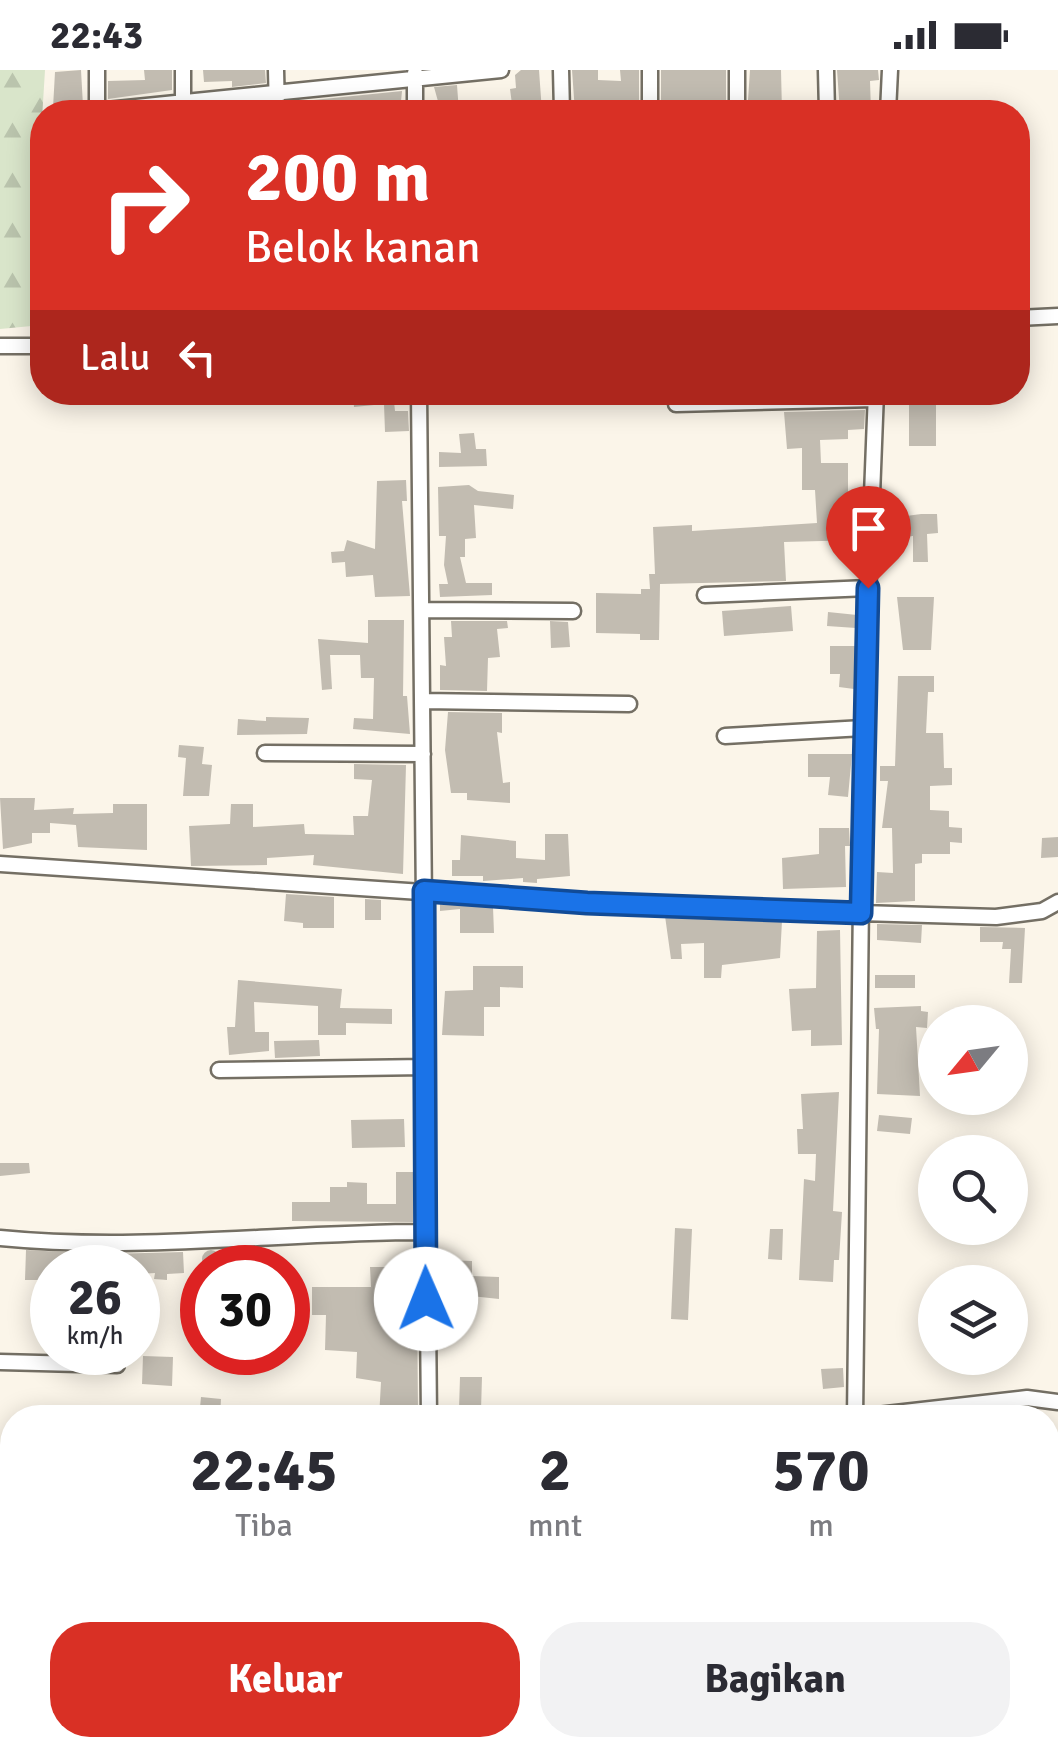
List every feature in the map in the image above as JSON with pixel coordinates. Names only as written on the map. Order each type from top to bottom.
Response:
[{"type":"street","points":[[97,100],[98,70]]},
{"type":"street","points":[[182,100],[183,70]]},
{"type":"street","points":[[276,70],[276,100]]},
{"type":"street","points":[[229,100],[415,74],[501,70]]},
{"type":"street","points":[[561,70],[562,100]]},
{"type":"street","points":[[650,70],[650,100]]},
{"type":"street","points":[[737,70],[738,100]]},
{"type":"street","points":[[826,70],[827,100]]},
{"type":"street","points":[[889,100],[890,70]]},
{"type":"street","points":[[415,74],[415,100]]},
{"type":"street","points":[[1030,317],[1058,316]]},
{"type":"street","points":[[0,346],[30,346]]},
{"type":"street","points":[[419,405],[429,1405]]},
{"type":"street","points":[[854,1405],[864,728],[875,405]]},
{"type":"street","points":[[705,595],[868,588]]},
{"type":"street","points":[[422,610],[574,612]]},
{"type":"street","points":[[422,702],[629,704]]},
{"type":"street","points":[[724,736],[864,728]]},
{"type":"street","points":[[265,753],[422,754]]},
{"type":"street","points":[[0,864],[587,903],[861,913],[996,916],[1042,911],[1058,902]]},
{"type":"street","points":[[219,1070],[424,1067]]},
{"type":"street","points":[[0,1238],[184,1244],[322,1232],[425,1232]]},
{"type":"street","points":[[0,1362],[30,1363]]},
{"type":"street","points":[[963,1405],[1026,1398],[1058,1402]]},
{"type":"green space","points":[[0,70],[45,70],[43,100],[30,100],[30,326],[0,329]]},
{"type":"building","points":[[81,70],[83,100],[53,100],[55,72]]},
{"type":"building","points":[[144,70],[172,70],[172,90],[108,99],[108,81],[145,80]]},
{"type":"building","points":[[203,70],[265,70],[266,83],[232,87],[232,81],[204,82]]},
{"type":"building","points":[[521,70],[539,70],[541,100],[511,100],[515,75]]},
{"type":"building","points":[[572,70],[598,70],[598,80],[621,81],[620,70],[639,70],[639,100],[574,100]]},
{"type":"building","points":[[661,70],[726,70],[726,100],[661,100]]},
{"type":"building","points":[[750,70],[781,70],[782,100],[748,100]]},
{"type":"building","points":[[837,70],[878,70],[879,80],[870,81],[871,100],[839,100]]},
{"type":"building","points":[[457,85],[458,100],[438,100],[434,87]]},
{"type":"building","points":[[402,91],[401,100],[314,100]]},
{"type":"building","points":[[384,405],[394,405],[395,411],[408,411],[409,431],[385,432]]},
{"type":"building","points":[[909,405],[936,405],[936,446],[909,446]]},
{"type":"building","points":[[865,410],[864,429],[848,430],[848,439],[820,440],[821,463],[848,463],[848,505],[852,504],[853,522],[860,522],[860,540],[784,542],[786,581],[660,584],[659,640],[640,640],[640,634],[596,633],[596,593],[641,594],[641,589],[650,589],[649,574],[655,574],[653,527],[692,525],[692,531],[817,523],[815,490],[802,490],[802,448],[787,449],[784,412]]},
{"type":"building","points":[[474,433],[476,449],[486,449],[487,466],[439,467],[439,452],[461,453],[459,434]]},
{"type":"building","points":[[406,480],[407,501],[402,501],[410,596],[375,597],[373,575],[346,577],[345,562],[332,563],[331,552],[344,551],[347,540],[375,549],[377,481]]},
{"type":"building","points":[[469,485],[478,491],[514,495],[513,509],[474,505],[476,538],[465,539],[465,557],[460,557],[466,583],[492,583],[492,595],[440,597],[439,584],[448,584],[444,565],[446,536],[439,536],[438,487]]},
{"type":"building","points":[[937,514],[938,533],[927,534],[928,562],[913,562],[913,536],[894,538],[892,518]]},
{"type":"building","points":[[897,597],[934,597],[931,650],[903,650]]},
{"type":"building","points":[[791,606],[793,631],[724,636],[722,611]]},
{"type":"building","points":[[828,612],[857,615],[856,628],[827,626]]},
{"type":"building","points":[[368,620],[404,620],[403,696],[407,696],[410,734],[353,729],[354,718],[373,719],[374,678],[361,678],[360,655],[330,655],[332,689],[322,690],[318,639],[368,643]]},
{"type":"building","points":[[451,621],[507,621],[508,628],[497,629],[500,657],[488,658],[487,691],[440,690],[440,665],[446,666],[444,637],[452,637]]},
{"type":"building","points":[[550,621],[568,622],[570,647],[551,648]]},
{"type":"building","points":[[830,646],[856,646],[854,689],[839,687],[840,674],[830,674]]},
{"type":"building","points":[[898,676],[934,676],[934,692],[928,692],[926,733],[943,733],[944,768],[952,768],[952,785],[930,786],[930,810],[949,811],[949,827],[962,828],[962,843],[950,842],[950,854],[922,854],[922,863],[915,864],[915,901],[876,903],[877,872],[893,873],[892,828],[882,828],[888,781],[880,781],[880,766],[895,766]]},
{"type":"building","points":[[448,712],[502,713],[502,733],[497,732],[503,783],[510,782],[510,803],[467,800],[467,793],[451,793],[445,750]]},
{"type":"building","points":[[266,717],[309,718],[307,734],[237,735],[238,719],[266,721]]},
{"type":"building","points":[[179,745],[204,747],[202,764],[212,765],[209,796],[183,796],[186,758],[178,757]]},
{"type":"building","points":[[808,754],[852,754],[848,797],[828,795],[830,777],[808,777]]},
{"type":"building","points":[[354,764],[406,765],[403,874],[313,865],[314,855],[267,858],[267,865],[191,866],[189,826],[230,824],[231,804],[253,804],[253,827],[304,824],[305,834],[354,835],[353,816],[368,816],[372,780],[354,779]]},
{"type":"building","points":[[0,798],[35,798],[34,810],[74,808],[73,814],[113,813],[113,804],[147,804],[147,850],[78,847],[76,825],[50,823],[50,833],[32,833],[32,843],[3,849]]},
{"type":"building","points":[[819,828],[849,828],[850,846],[845,846],[846,887],[783,889],[782,858],[819,854]]},
{"type":"building","points":[[545,834],[568,834],[570,876],[537,879],[537,883],[523,882],[523,878],[483,881],[483,876],[452,876],[452,860],[460,860],[461,835],[516,841],[516,858],[545,860]]},
{"type":"building","points":[[1058,837],[1058,857],[1041,858],[1042,838]]},
{"type":"building","points":[[286,894],[334,897],[334,928],[303,928],[303,923],[284,921]]},
{"type":"building","points":[[365,899],[381,900],[381,920],[365,920]]},
{"type":"building","points":[[440,904],[493,907],[494,933],[460,933],[460,909],[440,911]]},
{"type":"building","points":[[665,916],[782,921],[780,958],[722,965],[721,978],[704,978],[704,943],[681,944],[682,959],[671,959]]},
{"type":"building","points":[[877,924],[922,925],[921,943],[877,940]]},
{"type":"building","points":[[980,927],[1025,928],[1022,983],[1009,983],[1011,949],[1002,949],[1003,942],[980,942]]},
{"type":"building","points":[[840,930],[842,1045],[811,1046],[811,1030],[792,1031],[789,989],[816,988],[817,931]]},
{"type":"building","points":[[473,966],[523,966],[523,988],[500,987],[500,1007],[484,1007],[484,1036],[442,1035],[445,991],[473,990]]},
{"type":"building","points":[[875,975],[915,975],[915,988],[875,988]]},
{"type":"building","points":[[238,980],[342,989],[340,1008],[392,1009],[392,1024],[346,1023],[346,1035],[318,1035],[318,1006],[254,1002],[255,1032],[269,1032],[269,1051],[229,1055],[227,1027],[235,1027]]},
{"type":"building","points":[[918,1006],[918,1096],[877,1094],[879,1029],[874,1008]]},
{"type":"building","points":[[319,1040],[320,1056],[275,1058],[274,1041]]},
{"type":"building","points":[[839,1092],[833,1211],[842,1212],[839,1260],[834,1260],[833,1282],[799,1280],[804,1179],[815,1181],[816,1154],[798,1154],[797,1129],[803,1129],[801,1094]]},
{"type":"building","points":[[879,1115],[912,1118],[910,1134],[877,1131]]},
{"type":"building","points":[[404,1119],[405,1147],[352,1148],[351,1120]]},
{"type":"building","points":[[0,1163],[29,1163],[30,1173],[0,1176]]},
{"type":"building","points":[[396,1172],[414,1172],[413,1222],[292,1221],[292,1202],[330,1202],[330,1187],[347,1187],[347,1182],[367,1183],[367,1204],[396,1204]]},
{"type":"building","points":[[675,1228],[692,1229],[688,1320],[671,1319]]},
{"type":"building","points":[[770,1229],[783,1229],[782,1260],[768,1259]]},
{"type":"building","points":[[26,1250],[30,1250],[30,1280],[25,1280]]},
{"type":"building","points":[[180,1252],[180,1273],[167,1274],[167,1280],[160,1279],[160,1253]]},
{"type":"building","points":[[446,1260],[472,1261],[472,1276],[499,1277],[499,1299],[443,1293]]},
{"type":"building","points":[[370,1267],[402,1267],[403,1287],[417,1287],[418,1405],[380,1405],[381,1382],[356,1378],[357,1352],[325,1350],[326,1315],[312,1315],[312,1287],[371,1287]]},
{"type":"building","points":[[160,1357],[173,1357],[172,1386],[142,1384],[142,1375],[160,1375]]},
{"type":"building","points":[[843,1368],[844,1387],[823,1389],[821,1369]]},
{"type":"building","points":[[460,1377],[482,1377],[481,1405],[459,1405]]},
{"type":"building","points":[[201,1397],[221,1399],[221,1405],[200,1405]]},
{"type":"route","points":[[426,1299],[424,891],[587,903],[861,913],[868,588]]}]
